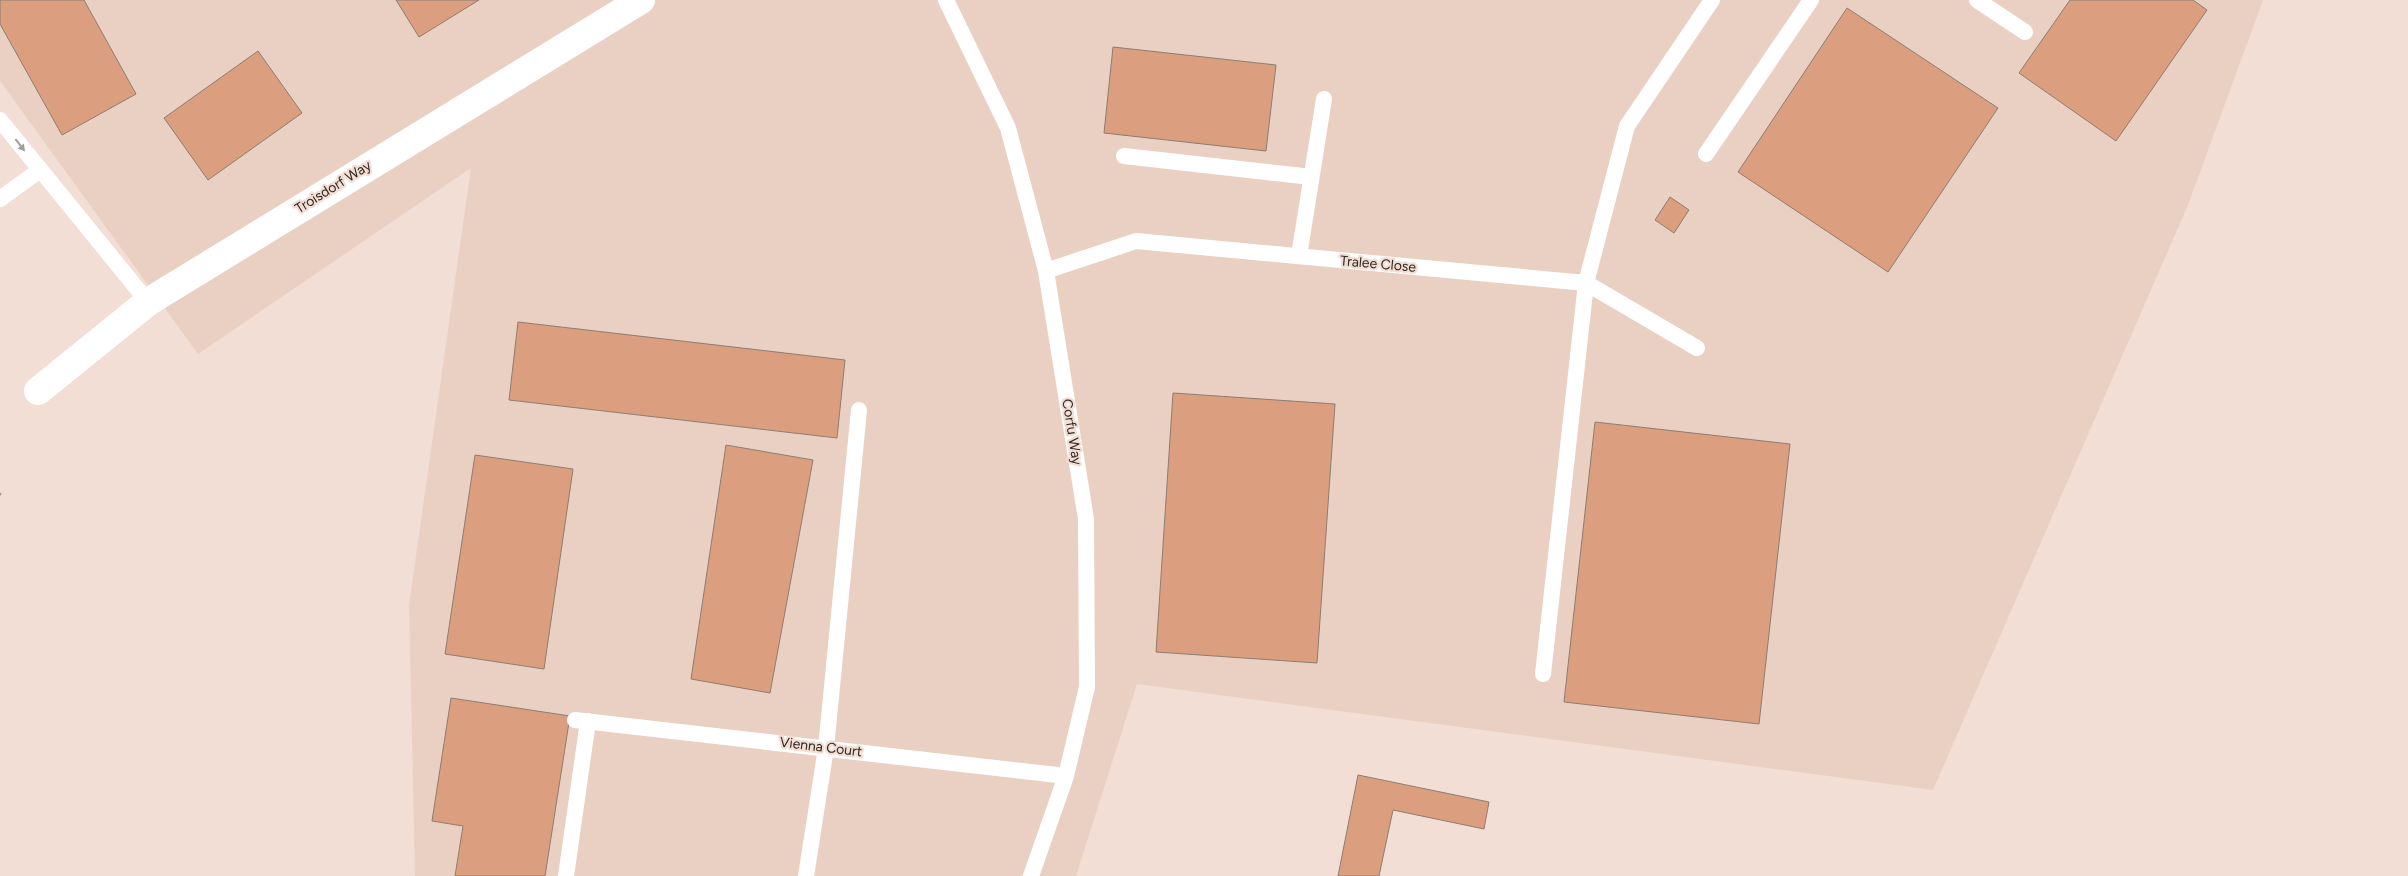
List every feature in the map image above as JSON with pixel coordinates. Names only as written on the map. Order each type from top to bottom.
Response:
[{"type":"street","name":"Troisdorf Way","points":[[38,391],[148,302],[641,0]]},
{"type":"lane","name":"Corfu Way","points":[[946,0],[1008,128],[1046,271],[1086,519],[1088,687],[1066,776],[1031,876]]},
{"type":"lane","points":[[1542,674],[1586,283],[1627,126],[1712,0]]},
{"type":"lane","points":[[1706,154],[1811,0]]},
{"type":"lane","points":[[1977,0],[2025,32]]},
{"type":"lane","points":[[1299,256],[1324,99]]},
{"type":"lane","points":[[0,120],[148,302]]},
{"type":"lane","points":[[1124,156],[1312,177]]},
{"type":"lane","points":[[0,199],[40,170]]},
{"type":"lane","name":"Tralee Close","points":[[1046,271],[1136,241],[1586,283],[1697,348]]},
{"type":"lane","points":[[806,876],[826,748],[859,410]]},
{"type":"lane","name":"Vienna Court","points":[[566,876],[581,721],[1066,776]]},
{"type":"shaded area","points":[[0,0],[2263,0],[2188,205],[1933,790],[1137,684],[1076,876],[415,876],[409,605],[471,168],[198,354],[0,81]]},
{"type":"building","points":[[0,0],[84,0],[136,94],[62,135],[0,24]]},
{"type":"building","points":[[396,0],[479,0],[419,37]]},
{"type":"building","points":[[2070,0],[2193,0],[2207,10],[2116,141],[2019,73]]},
{"type":"building","points":[[1847,8],[1998,108],[1888,272],[1738,172]]},
{"type":"building","points":[[1113,47],[1276,65],[1266,151],[1104,133]]},
{"type":"building","points":[[258,51],[302,113],[208,180],[164,118]]},
{"type":"building","points":[[1670,197],[1689,210],[1674,233],[1655,220]]},
{"type":"building","points":[[518,322],[845,360],[837,438],[509,400]]},
{"type":"building","points":[[1173,393],[1335,404],[1317,663],[1156,652]]},
{"type":"building","points":[[1595,422],[1790,444],[1759,724],[1564,702]]},
{"type":"building","points":[[726,445],[813,460],[770,693],[691,679]]},
{"type":"building","points":[[475,455],[573,469],[544,669],[445,654]]},
{"type":"building","points":[[451,698],[570,716],[545,876],[455,876],[463,826],[432,821]]},
{"type":"building","points":[[1358,775],[1489,802],[1484,829],[1393,810],[1379,876],[1338,876]]}]
